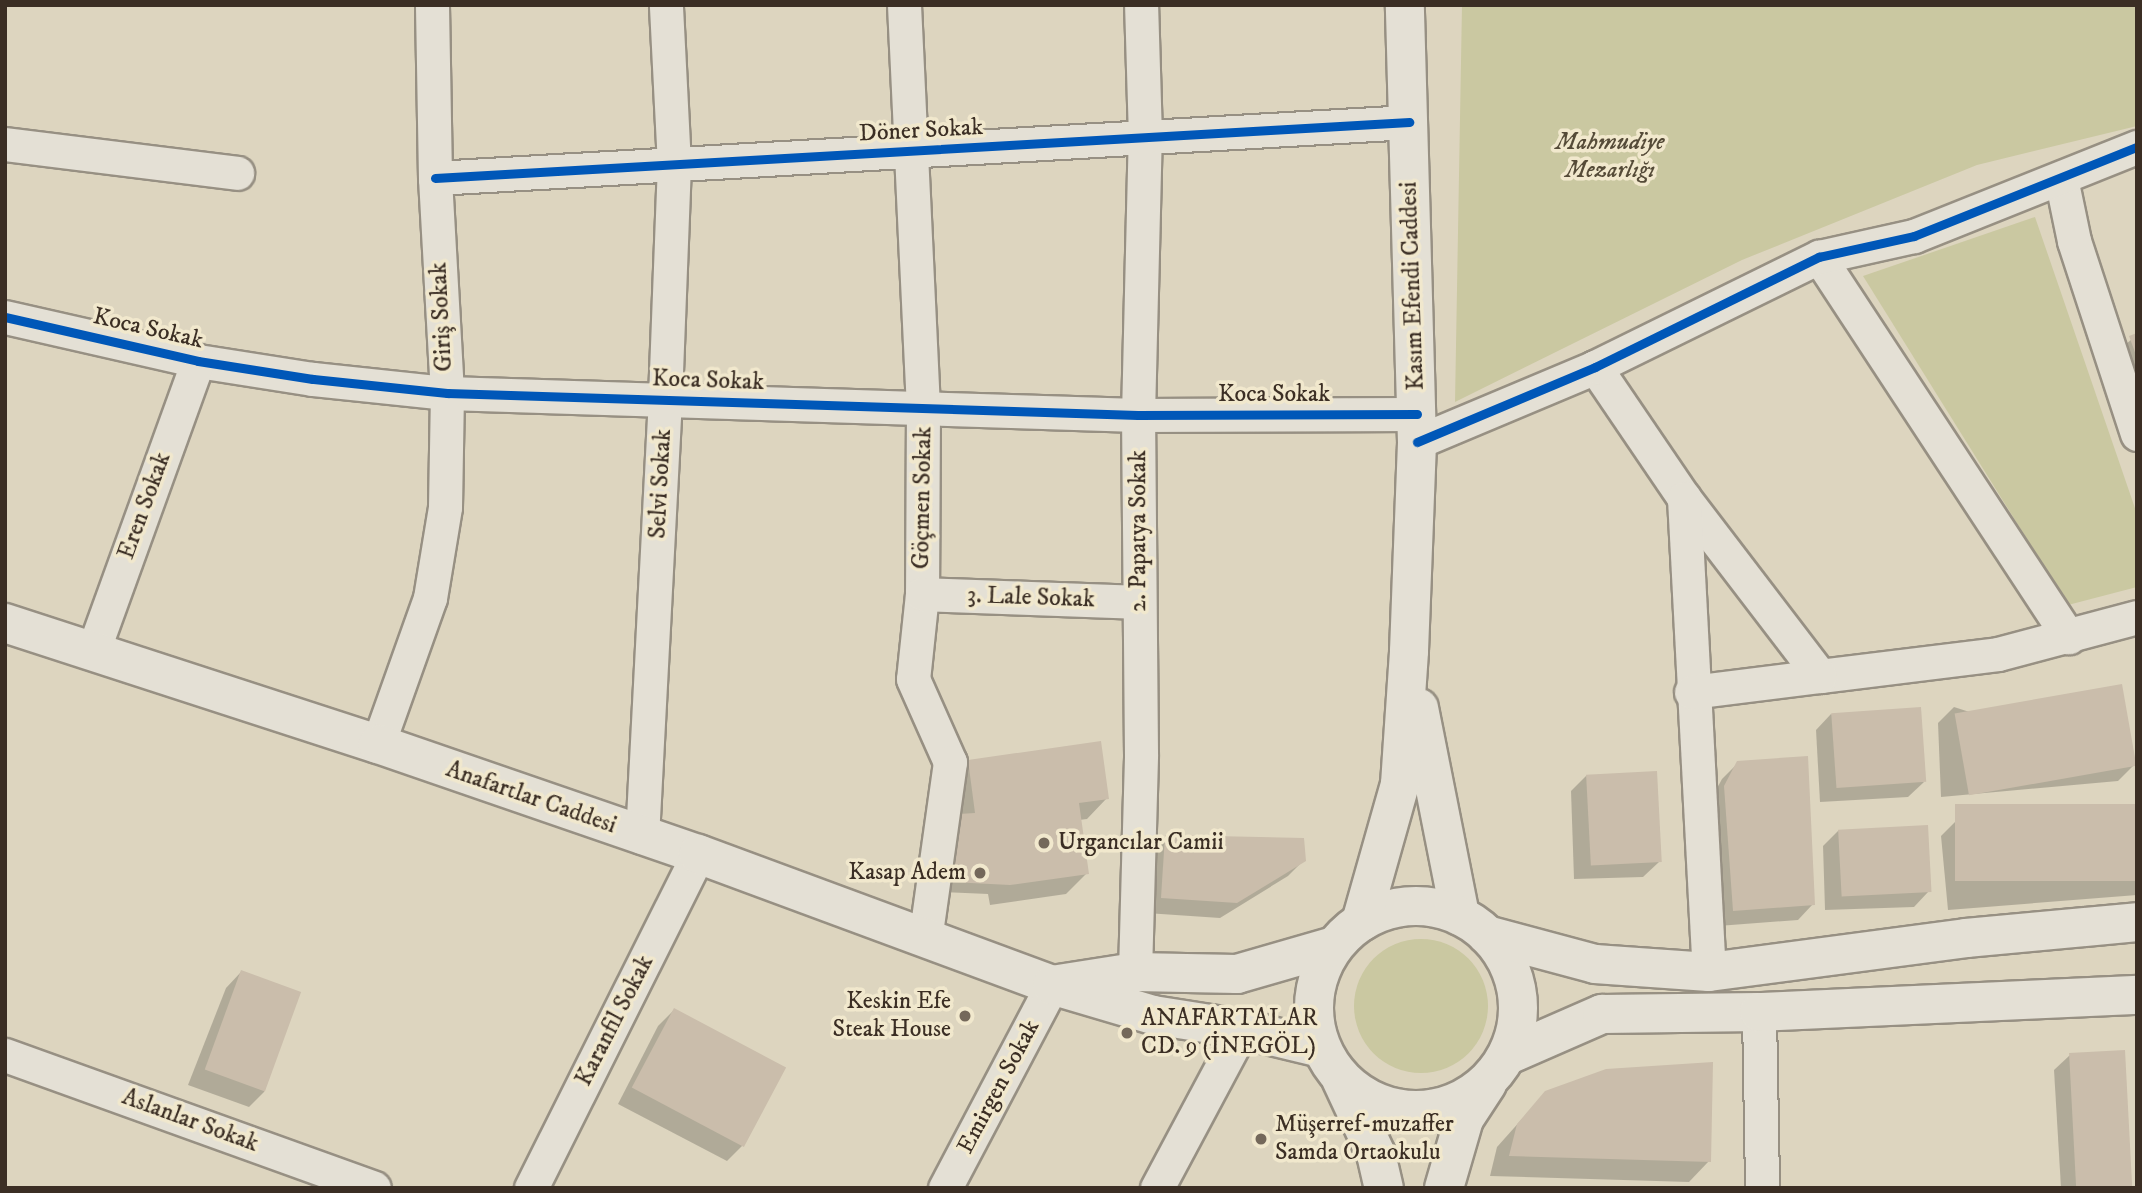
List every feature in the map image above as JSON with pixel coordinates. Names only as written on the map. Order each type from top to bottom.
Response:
[{"type":"main road","name":"Kasım Efendi Caddesi","points":[[1348,934],[1400,784],[1409,651],[1417,428],[1405,5]]},
{"type":"main road","name":"Anafartlar Caddesi","points":[[5,623],[378,744],[642,837],[698,854],[1052,985],[1153,1015],[1242,1029],[1331,1063]]},
{"type":"main road","name":"Kasım Efendi Caddesi","points":[[1409,651],[1473,925]]},
{"type":"main road","points":[[1052,985],[1135,972],[1237,974],[1348,934],[1394,909],[1429,907],[1473,925],[1595,964],[1709,972],[1966,938],[2137,922]]},
{"type":"main road","points":[[1444,1188],[1464,1119],[1498,1068],[1517,1023],[1517,991],[1507,961],[1473,925]]},
{"type":"main road","points":[[1348,934],[1318,978],[1314,1013],[1331,1063],[1376,1154],[1384,1188]]},
{"type":"main road","points":[[1331,1063],[1369,1099],[1399,1110],[1432,1110],[1463,1099],[1498,1068],[1602,1014],[1759,1012],[2137,995]]},
{"type":"street","name":"Giriş Sokak","points":[[378,744],[433,586],[445,507],[447,393],[435,178],[432,5]]},
{"type":"street","name":"Selvi Sokak","points":[[642,837],[666,398],[674,165],[666,5]]},
{"type":"street","name":"Göçmen Sokak","points":[[904,5],[913,151],[923,409],[922,594],[913,679],[950,762],[925,939]]},
{"type":"street","name":"2. Papatya Sokak","points":[[1135,972],[1141,754],[1138,415],[1145,137],[1142,5]]},
{"type":"street","name":"Döner Sokak","points":[[435,178],[1409,122]]},
{"type":"street","points":[[5,144],[237,173]]},
{"type":"street","points":[[1417,428],[1595,367],[1819,257],[1914,236],[2137,147]]},
{"type":"street","points":[[2060,178],[2074,241],[2137,434]]},
{"type":"street","points":[[1819,257],[2069,637]]},
{"type":"street","name":"Koca Sokak","points":[[5,317],[198,361],[313,379],[447,393],[1138,415],[1417,428]]},
{"type":"street","name":"Eren Sokak","points":[[93,650],[198,361]]},
{"type":"street","points":[[1595,367],[1684,498],[1820,676]]},
{"type":"street","points":[[1684,498],[1692,692],[1709,972]]},
{"type":"street","name":"3. Lale Sokak","points":[[922,594],[1139,602]]},
{"type":"street","points":[[1692,692],[1998,654],[2137,617]]},
{"type":"street","name":"Karanfil Sokak","points":[[531,1188],[698,854]]},
{"type":"street","name":"Emirgen Sokak","points":[[945,1188],[1052,985]]},
{"type":"street","points":[[1759,1012],[1762,1188]]},
{"type":"street","points":[[1157,1188],[1242,1029]]},
{"type":"street","name":"Aslanlar Sokak","points":[[5,1055],[374,1188]]},
{"type":"green space","name":"Mahmudiye Mezarlığı","points":[[1462,5],[2137,5],[2137,126],[1977,165],[1742,260],[1455,402]]},
{"type":"green space","points":[[2035,217],[2137,514],[2137,587],[2068,605],[1863,276]]},
{"type":"green space","points":[[1421,939],[1447,944],[1469,958],[1483,980],[1488,1006],[1483,1032],[1469,1054],[1447,1068],[1421,1073],[1395,1068],[1373,1054],[1359,1032],[1354,1006],[1359,980],[1373,958],[1395,944]]},
{"type":"building","points":[[2137,333],[2137,355],[2136,355],[2129,336]]},
{"type":"building","points":[[2122,684],[2136,766],[1969,795],[1955,714]]},
{"type":"building","points":[[1921,707],[1926,782],[1836,788],[1831,713]]},
{"type":"building","name":"Urgancılar Camii","points":[[1101,741],[1109,799],[1079,803],[1089,874],[1010,885],[951,882],[959,814],[975,813],[968,760]]},
{"type":"building","points":[[1808,756],[1815,905],[1733,911],[1724,786],[1737,761]]},
{"type":"building","points":[[1657,771],[1662,862],[1591,866],[1586,775]]},
{"type":"building","points":[[1955,804],[2137,804],[2137,881],[1955,881]]},
{"type":"building","points":[[1928,825],[1932,892],[1842,897],[1838,830]]},
{"type":"building","points":[[1165,835],[1304,838],[1306,861],[1237,903],[1161,898]]},
{"type":"building","points":[[241,970],[301,992],[265,1091],[205,1070]]},
{"type":"building","points":[[674,1008],[786,1068],[744,1147],[632,1087]]},
{"type":"building","points":[[2125,1050],[2132,1188],[2076,1188],[2069,1053]]},
{"type":"building","points":[[1713,1062],[1711,1162],[1509,1156],[1517,1124],[1545,1091],[1606,1069]]},
{"type":"cycle path","points":[[435,178],[1409,122]]},
{"type":"cycle path","points":[[1417,442],[1595,367],[1819,257],[1914,236],[2137,147]]},
{"type":"cycle path","points":[[5,317],[198,361],[313,379],[447,393],[1138,415],[1417,414]]},
{"type":"place","name":"Urgancılar Camii","points":[[1044,843]]},
{"type":"place","name":"Kasap Adem","points":[[980,873]]},
{"type":"place","name":"Keskin Efe Steak House","points":[[965,1016]]},
{"type":"place","name":"ANAFARTALAR CD. 9 (İNEGÖL)","points":[[1127,1033]]},
{"type":"place","name":"Müşerref-muzaffer Samda Ortaokulu","points":[[1261,1139]]}]
